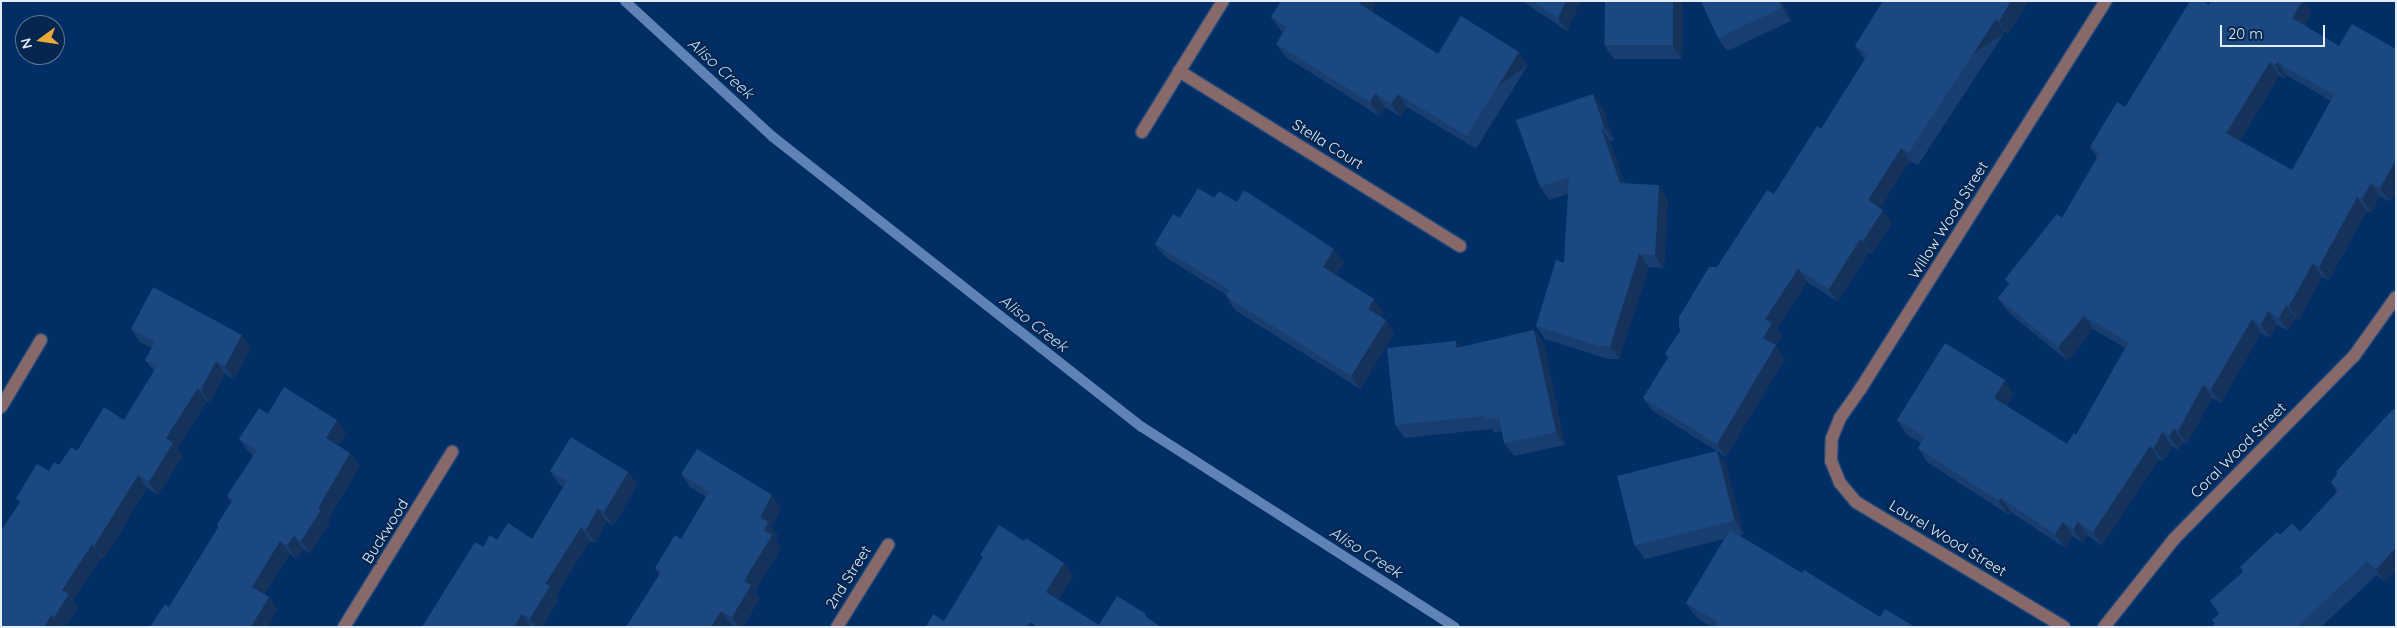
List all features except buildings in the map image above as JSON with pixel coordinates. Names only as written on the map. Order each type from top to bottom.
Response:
[{"type":"street","points":[[1142,132],[1223,1]]},
{"type":"street","name":"Willow Wood Street","points":[[1831,461],[1832,438],[1840,418],[1862,388],[2106,1]]},
{"type":"street","name":"Stella Court","points":[[1179,71],[1460,246]]},
{"type":"street","name":"Coral Wood Street","points":[[2104,627],[2174,539],[2354,356],[2396,297]]},
{"type":"street","points":[[1,407],[41,340]]},
{"type":"street","name":"Buckwood","points":[[344,627],[452,452]]},
{"type":"street","name":"Laurel Wood Street","points":[[1831,461],[1840,483],[1856,502],[2064,627]]},
{"type":"street","name":"2nd Street","points":[[837,627],[888,545]]},
{"type":"waterway","name":"Aliso Creek","points":[[625,1],[773,137],[1142,427],[1455,627]]}]
